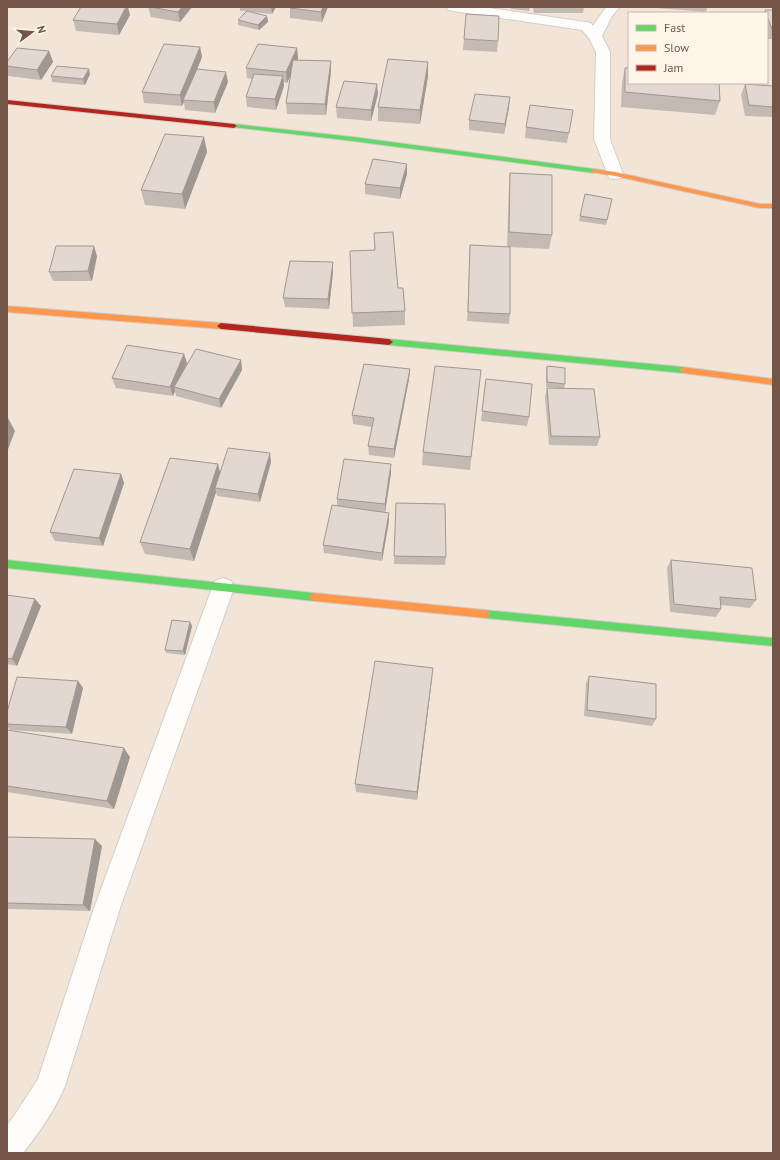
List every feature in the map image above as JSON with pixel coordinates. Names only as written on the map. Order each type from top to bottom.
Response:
[{"type":"street","points":[[453,7],[586,26],[596,36],[603,52],[602,139],[615,174]]},
{"type":"street","points":[[596,36],[606,15],[613,7]]},
{"type":"street","points":[[7,102],[354,139],[615,174],[760,206],[773,206]]},
{"type":"street","points":[[7,309],[638,365],[773,382]]},
{"type":"street","points":[[7,564],[224,588],[773,642]]},
{"type":"street","points":[[7,1149],[26,1127],[50,1086],[107,908],[178,709],[224,588]]},
{"type":"shaded area","points":[[7,7],[773,7],[773,1153],[7,1153]]},
{"type":"building","points":[[81,7],[126,7],[117,24],[73,20]]},
{"type":"building","points":[[150,7],[182,7],[178,12]]},
{"type":"building","points":[[290,7],[323,7],[321,12]]},
{"type":"building","points":[[765,10],[773,10],[773,29],[768,19],[768,12],[766,12]]},
{"type":"building","points":[[247,11],[267,16],[258,25],[238,20]]},
{"type":"building","points":[[466,14],[499,16],[498,41],[464,39]]},
{"type":"building","points":[[164,44],[200,47],[180,95],[142,92]]},
{"type":"building","points":[[258,44],[297,48],[286,72],[246,68]]},
{"type":"building","points":[[17,48],[49,51],[37,70],[7,66],[7,62]]},
{"type":"building","points":[[388,59],[428,62],[420,110],[378,107]]},
{"type":"building","points":[[293,60],[331,61],[325,104],[286,103]]},
{"type":"building","points":[[57,66],[89,69],[83,79],[51,76]]},
{"type":"building","points":[[625,68],[628,68],[628,84],[719,84],[720,101],[625,92]]},
{"type":"building","points":[[197,69],[226,72],[214,102],[183,100]]},
{"type":"building","points":[[254,74],[283,76],[275,99],[246,97]]},
{"type":"building","points":[[344,81],[377,84],[371,110],[336,107]]},
{"type":"building","points":[[745,84],[773,86],[773,107],[749,105]]},
{"type":"building","points":[[475,94],[510,97],[505,124],[469,120]]},
{"type":"building","points":[[530,105],[573,110],[569,133],[526,127]]},
{"type":"building","points":[[165,134],[204,137],[182,194],[141,190]]},
{"type":"building","points":[[373,159],[407,164],[400,188],[365,184]]},
{"type":"building","points":[[510,173],[552,175],[552,235],[509,232]]},
{"type":"building","points":[[585,194],[612,199],[607,220],[580,216]]},
{"type":"building","points":[[393,232],[398,288],[403,288],[405,311],[352,313],[350,251],[375,250],[374,233]]},
{"type":"building","points":[[470,245],[510,247],[510,314],[468,312]]},
{"type":"building","points":[[56,246],[94,246],[88,271],[49,272]]},
{"type":"building","points":[[290,261],[333,262],[328,299],[283,298]]},
{"type":"building","points":[[127,345],[184,354],[170,387],[112,378]]},
{"type":"building","points":[[196,349],[241,360],[219,399],[174,387]]},
{"type":"building","points":[[364,364],[410,369],[394,449],[368,446],[374,418],[352,415]]},
{"type":"building","points":[[435,366],[481,370],[471,457],[423,452]]},
{"type":"building","points":[[547,366],[565,368],[565,384],[547,382]]},
{"type":"building","points":[[486,379],[532,384],[529,417],[482,411]]},
{"type":"building","points":[[547,388],[594,389],[600,437],[551,436]]},
{"type":"building","points":[[228,448],[270,453],[258,494],[215,488]]},
{"type":"building","points":[[170,458],[218,464],[190,549],[140,542]]},
{"type":"building","points":[[344,459],[391,464],[385,504],[337,499]]},
{"type":"building","points":[[74,469],[121,474],[99,538],[50,532]]},
{"type":"building","points":[[396,503],[445,504],[446,557],[394,556]]},
{"type":"building","points":[[332,505],[389,513],[382,553],[323,545]]},
{"type":"building","points":[[671,560],[752,568],[756,600],[720,597],[721,609],[674,604]]},
{"type":"building","points":[[7,595],[35,599],[12,659],[7,658]]},
{"type":"building","points":[[172,620],[190,622],[183,651],[165,650]]},
{"type":"building","points":[[375,661],[433,668],[417,792],[355,784]]},
{"type":"building","points":[[589,676],[656,684],[656,719],[587,710]]},
{"type":"building","points":[[17,677],[78,681],[66,727],[7,724],[7,712]]},
{"type":"building","points":[[7,730],[124,748],[107,801],[7,786]]},
{"type":"building","points":[[7,837],[95,839],[83,905],[7,903]]},
{"type":"traffic: fast","points":[[234,126],[353,139],[594,171]]},
{"type":"traffic: fast","points":[[389,342],[683,370]]},
{"type":"traffic: fast","points":[[7,564],[314,597]]},
{"type":"traffic: fast","points":[[485,614],[773,642]]},
{"type":"traffic: slow","points":[[594,171],[615,174],[760,206],[773,206]]},
{"type":"traffic: slow","points":[[7,309],[221,326]]},
{"type":"traffic: slow","points":[[683,370],[773,382]]},
{"type":"traffic: slow","points":[[314,597],[485,614]]},
{"type":"traffic: jam","points":[[7,102],[234,126]]},
{"type":"traffic: jam","points":[[221,326],[389,342]]}]
